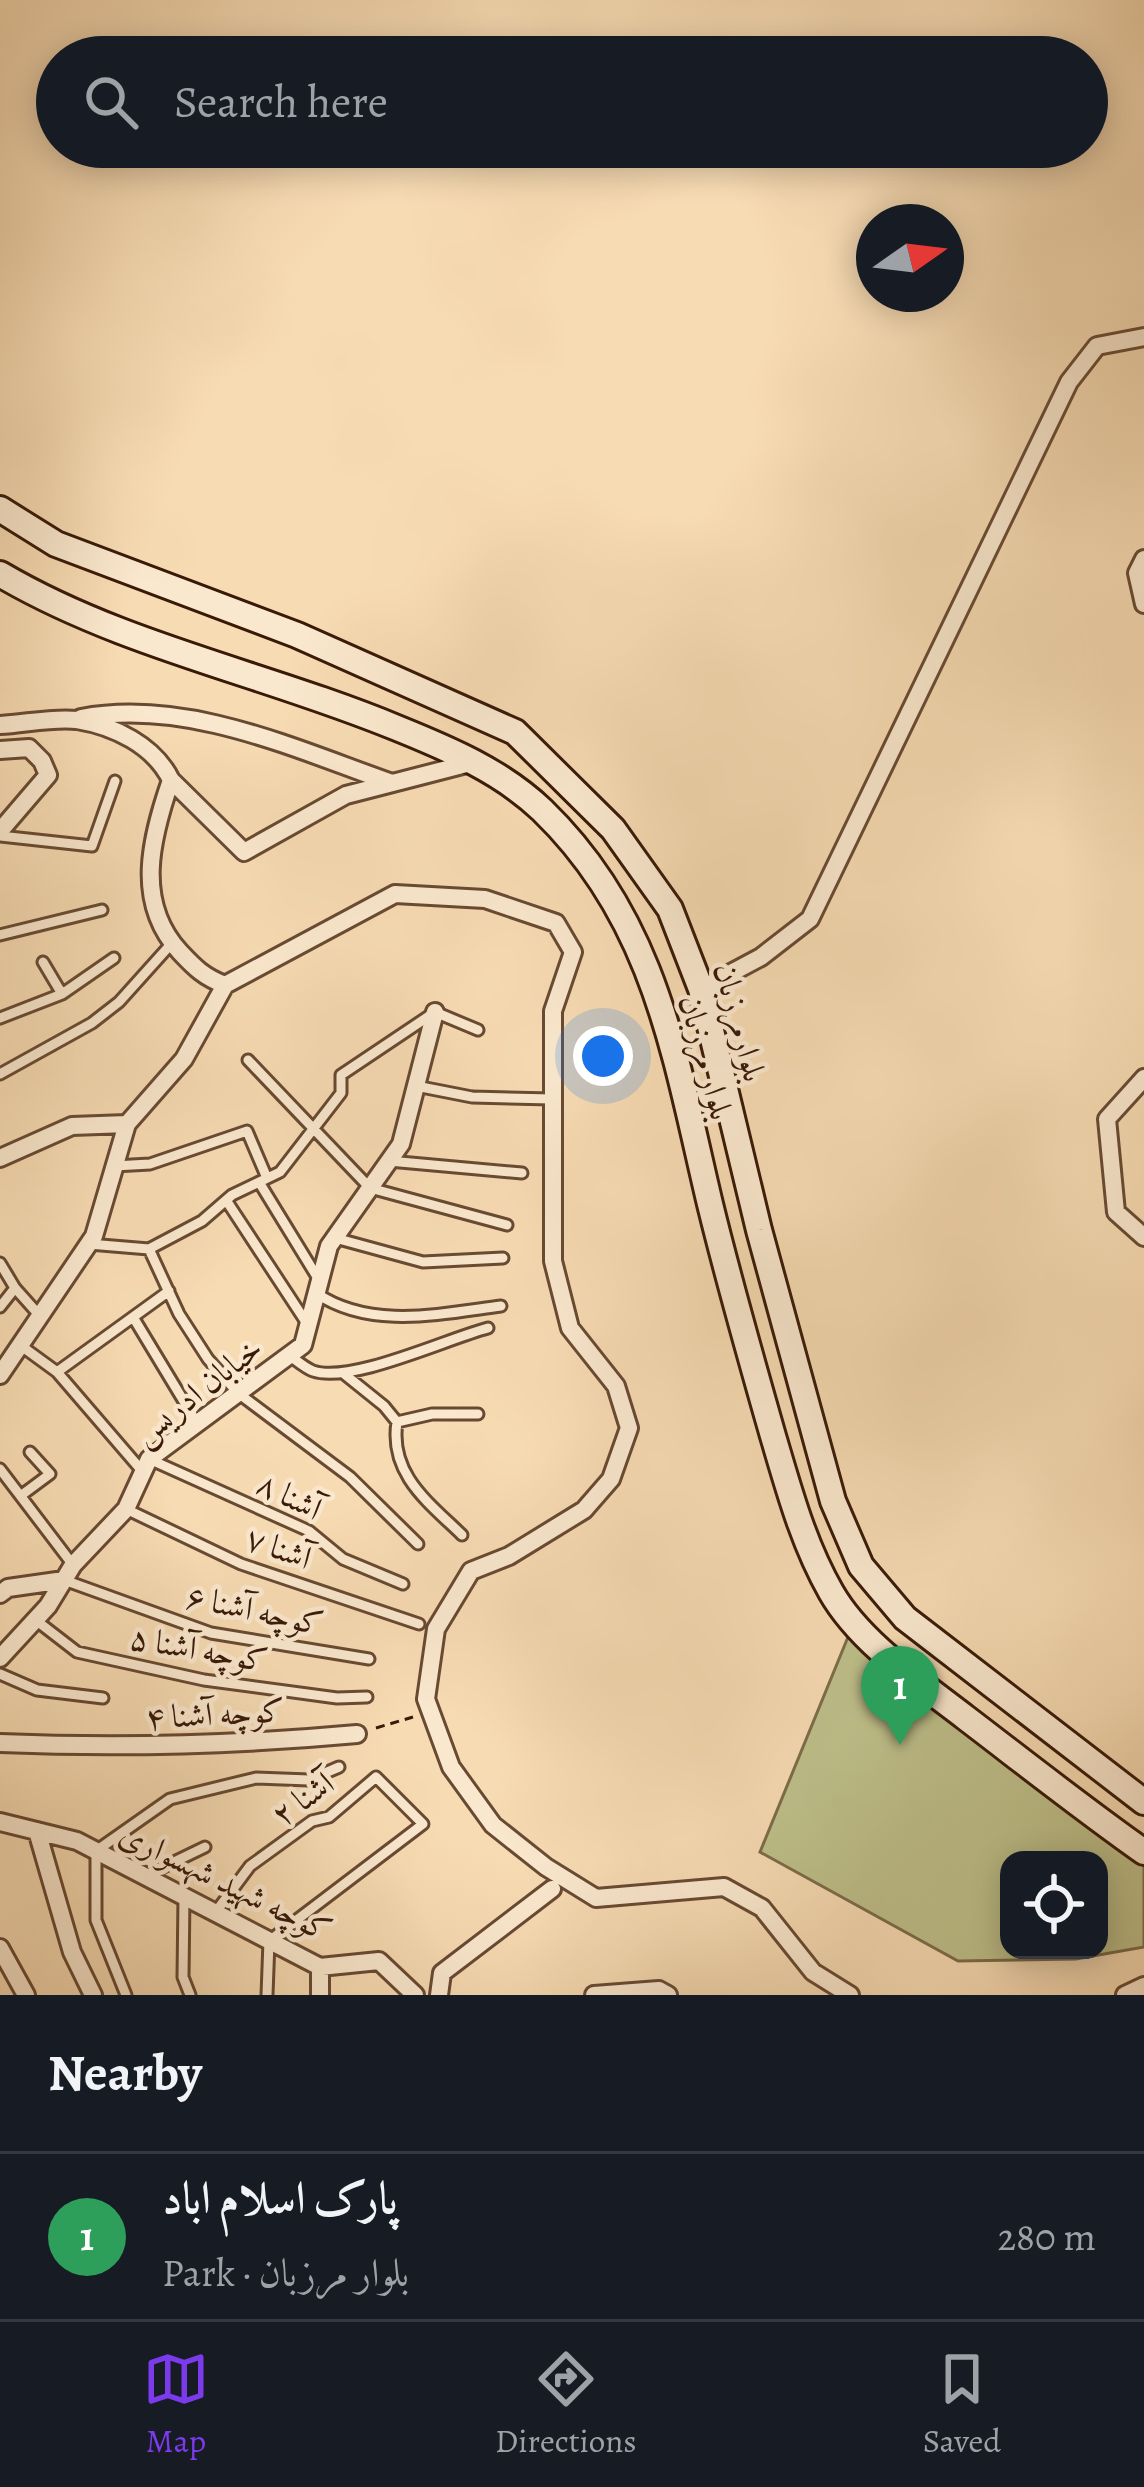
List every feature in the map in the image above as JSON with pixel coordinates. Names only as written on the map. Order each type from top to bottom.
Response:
[{"type":"main road","name":"بلوارمرزبان","points":[[0,509],[56,544],[297,635],[515,732],[614,829],[670,909],[701,989],[759,1230],[827,1479],[861,1565],[905,1618],[1144,1802]]},
{"type":"main road","name":"بلوار مرزبان","points":[[0,574],[60,606],[343,705],[475,762],[516,787],[544,812],[600,878],[641,949],[666,1022],[732,1298],[802,1533],[833,1597],[888,1658],[1144,1852]]},
{"type":"street","points":[[701,989],[760,957],[810,919],[1070,382],[1096,346],[1144,337]]},
{"type":"street","points":[[1144,559],[1138,573],[1144,604]]},
{"type":"street","points":[[0,725],[74,720],[120,711],[238,729],[394,784]]},
{"type":"street","points":[[74,720],[118,732],[148,749],[171,780],[244,852],[346,796],[475,762]]},
{"type":"street","points":[[0,751],[29,748],[42,761],[47,776],[0,833]]},
{"type":"street","points":[[171,780],[154,830],[149,891],[160,927],[172,944],[203,977],[225,985]]},
{"type":"street","points":[[0,1375],[89,1244],[127,1124],[184,1059],[225,985],[395,895],[484,898],[556,923],[573,952],[553,1011],[553,1261],[570,1328],[616,1386],[628,1428],[611,1479],[584,1510],[509,1556],[471,1571],[436,1629],[426,1699],[451,1767],[493,1825],[546,1867],[596,1898],[724,1887],[762,1908],[813,1972],[850,1995]]},
{"type":"street","name":"خیابان ادریس","points":[[0,1658],[48,1606],[68,1572],[126,1509],[146,1465],[303,1345],[328,1246],[400,1144],[435,1012]]},
{"type":"street","points":[[1144,1078],[1107,1119],[1116,1212],[1144,1237]]},
{"type":"street","points":[[0,1158],[72,1126],[127,1124]]},
{"type":"street","points":[[0,1594],[68,1572]]},
{"type":"street","name":"کوچه آشنا ۴","points":[[0,1743],[128,1748],[357,1734]]},
{"type":"street","name":"کوچه شهید شهسواری","points":[[0,1822],[77,1841],[320,1967],[379,1960],[415,1995]]},
{"type":"street","points":[[37,1832],[72,1952],[93,1995]]},
{"type":"street","points":[[439,1995],[442,1973],[553,1889]]},
{"type":"street","points":[[0,1948],[26,1995]]},
{"type":"street","points":[[320,1967],[320,1995]]},
{"type":"street","points":[[1125,1995],[1144,1986]]},
{"type":"street","points":[[594,1995],[659,1990],[668,1995]]},
{"type":"lane","points":[[0,833],[92,847],[115,781]]},
{"type":"lane","points":[[0,935],[103,910]]},
{"type":"lane","points":[[0,1074],[119,1003],[172,944]]},
{"type":"lane","points":[[0,1018],[62,994],[114,958]]},
{"type":"lane","points":[[43,962],[62,994]]},
{"type":"lane","points":[[89,1244],[149,1249],[280,1172],[341,1093],[341,1075],[435,1012],[478,1030]]},
{"type":"lane","points":[[248,1060],[370,1187],[507,1225]]},
{"type":"lane","points":[[416,1086],[472,1097],[552,1099]]},
{"type":"lane","points":[[114,1166],[150,1164],[247,1131],[263,1180],[318,1287],[333,1305],[394,1316],[501,1306]]},
{"type":"lane","points":[[389,1161],[522,1173]]},
{"type":"lane","points":[[226,1200],[308,1325]]},
{"type":"lane","points":[[334,1238],[423,1262],[503,1258]]},
{"type":"lane","points":[[149,1249],[208,1359],[238,1393],[350,1477],[418,1544]]},
{"type":"lane","points":[[0,1263],[40,1316]]},
{"type":"lane","points":[[0,1307],[15,1288]]},
{"type":"lane","points":[[57,1372],[169,1291]]},
{"type":"lane","points":[[133,1317],[197,1423]]},
{"type":"lane","points":[[289,1355],[314,1372],[354,1373],[488,1328]]},
{"type":"lane","points":[[20,1345],[57,1372],[146,1465]]},
{"type":"lane","points":[[343,1372],[397,1422],[394,1444],[409,1484],[463,1535]]},
{"type":"lane","points":[[397,1422],[432,1414],[478,1414]]},
{"type":"lane","points":[[23,1495],[50,1474],[31,1452]]},
{"type":"lane","name":"آشنا ۸","points":[[146,1465],[309,1531],[343,1559],[403,1584]]},
{"type":"lane","points":[[0,1469],[23,1495],[68,1572]]},
{"type":"lane","name":"آشنا ۷","points":[[126,1509],[241,1564],[419,1624]]},
{"type":"lane","name":"کوچه آشنا ۶","points":[[68,1572],[211,1633],[369,1659]]},
{"type":"lane","name":"کوچه آشنا ۵","points":[[33,1618],[77,1652],[204,1680],[338,1698],[367,1697]]},
{"type":"lane","points":[[0,1674],[37,1690],[103,1698]]},
{"type":"lane","points":[[126,1995],[96,1920],[96,1851],[170,1798],[256,1778],[309,1780],[339,1767]]},
{"type":"lane","name":"آشنا ۲","points":[[215,1913],[250,1866],[312,1821],[329,1817],[376,1777],[423,1824],[269,1941]]},
{"type":"lane","points":[[145,1876],[205,1846]]},
{"type":"lane","points":[[184,1897],[183,1977],[190,1995]]},
{"type":"lane","points":[[267,1995],[269,1941]]},
{"type":"path","points":[[357,1734],[430,1712]]},
{"type":"green space","points":[[848,1637],[1144,1852],[1144,1947],[1108,1953],[1108,1851],[1000,1851],[1000,1959],[1076,1959],[958,1961],[760,1852]]},
{"type":"place","name":"پارک اسلام اباد","points":[[900,1745]]}]
